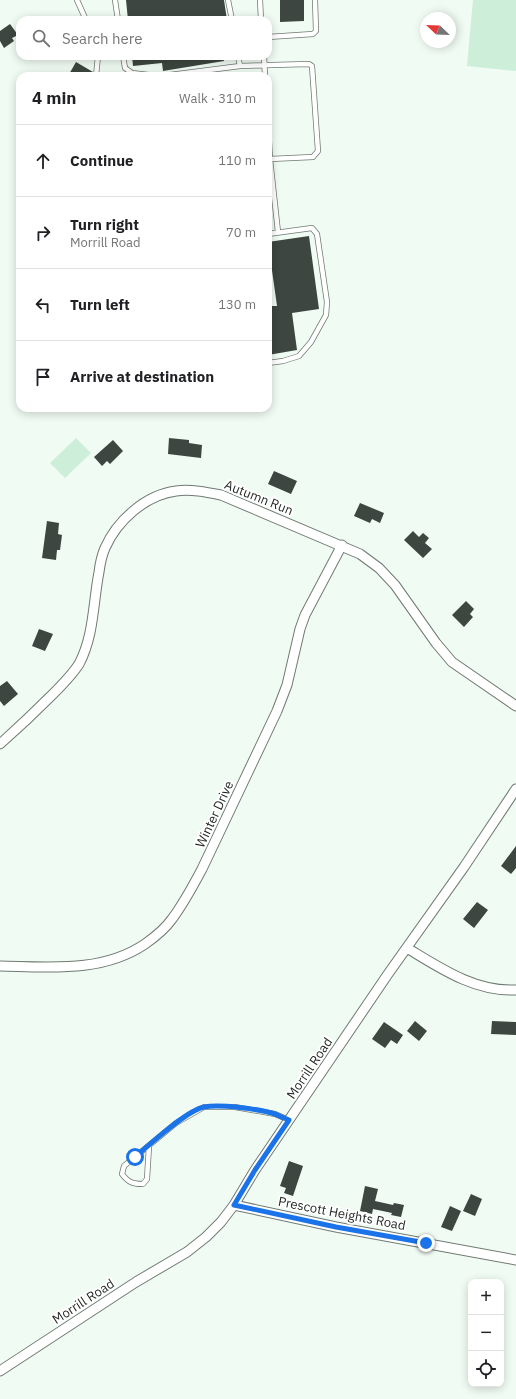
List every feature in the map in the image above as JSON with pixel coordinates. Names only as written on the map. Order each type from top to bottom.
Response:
[{"type":"street","name":"Autumn Run","points":[[0,744],[30,717],[63,683],[78,664],[88,642],[99,572],[105,548],[117,528],[133,511],[152,498],[174,491],[198,491],[221,495],[342,545],[360,554],[379,568],[395,585],[436,643],[452,662],[516,706]]},
{"type":"street","name":"Winter Drive","points":[[0,966],[66,967],[90,965],[113,960],[148,942],[172,920],[202,869],[277,711],[287,685],[303,622],[342,545]]},
{"type":"street","name":"Morrill Road","points":[[0,1371],[136,1282],[187,1252],[206,1238],[222,1222],[255,1170],[407,948],[464,868],[516,789]]},
{"type":"street","points":[[407,948],[446,971],[467,981],[490,988],[516,990]]},
{"type":"street","name":"Prescott Heights Road","points":[[234,1205],[336,1227],[516,1260]]},
{"type":"lane","points":[[77,0],[84,16]]},
{"type":"lane","points":[[115,0],[117,16]]},
{"type":"lane","points":[[228,0],[231,16]]},
{"type":"lane","points":[[260,0],[261,16]]},
{"type":"lane","points":[[272,37],[313,34],[316,31],[315,0]]},
{"type":"lane","points":[[96,72],[98,60]]},
{"type":"lane","points":[[124,60],[125,68],[130,72]]},
{"type":"lane","points":[[239,60],[240,66]]},
{"type":"lane","points":[[264,60],[265,72]]},
{"type":"lane","points":[[193,72],[240,66],[309,64],[312,66],[318,151],[313,157],[272,159]]},
{"type":"lane","points":[[272,177],[278,232]]},
{"type":"lane","points":[[272,233],[312,228],[317,234],[327,302],[326,315],[311,342],[299,356],[272,362]]},
{"type":"lane","points":[[149,1146],[147,1179],[143,1184],[133,1184],[127,1181],[122,1174],[124,1166],[176,1123],[194,1111],[204,1107],[235,1107],[275,1114],[289,1120]]},
{"type":"green space","points":[[473,0],[516,0],[516,71],[467,66]]},
{"type":"green space","points":[[76,438],[91,453],[65,478],[50,463]]},
{"type":"building","points":[[126,0],[224,0],[226,16],[128,16]]},
{"type":"building","points":[[280,0],[304,0],[304,21],[280,22]]},
{"type":"building","points":[[10,24],[16,32],[16,36],[12,38],[14,41],[4,48],[0,41],[0,31]]},
{"type":"building","points":[[132,60],[224,61],[163,71],[162,63],[133,66]]},
{"type":"building","points":[[76,62],[93,72],[70,72]]},
{"type":"building","points":[[309,236],[319,309],[292,313],[297,350],[272,354],[272,306],[277,306],[272,270],[272,241]]},
{"type":"building","points":[[169,438],[189,440],[189,443],[202,445],[201,458],[168,454]]},
{"type":"building","points":[[113,440],[123,451],[110,464],[107,461],[102,466],[94,457]]},
{"type":"building","points":[[274,471],[297,481],[291,494],[268,484]]},
{"type":"building","points":[[360,503],[384,513],[380,523],[372,519],[370,523],[354,516]]},
{"type":"building","points":[[47,521],[59,523],[58,534],[62,535],[60,550],[57,550],[56,560],[42,558]]},
{"type":"building","points":[[413,531],[419,537],[423,533],[429,538],[425,543],[432,549],[423,558],[404,540]]},
{"type":"building","points":[[466,601],[474,609],[470,614],[473,617],[464,627],[452,615]]},
{"type":"building","points":[[39,629],[53,634],[45,651],[32,646]]},
{"type":"building","points":[[7,681],[18,694],[4,706],[0,701],[0,686]]},
{"type":"building","points":[[516,846],[516,868],[511,874],[501,866]]},
{"type":"building","points":[[477,902],[488,910],[474,928],[463,919]]},
{"type":"building","points":[[415,1021],[427,1031],[419,1041],[407,1031]]},
{"type":"building","points":[[492,1021],[516,1022],[516,1035],[491,1034]]},
{"type":"building","points":[[384,1022],[403,1035],[397,1044],[391,1040],[385,1048],[372,1039]]},
{"type":"building","points":[[289,1161],[303,1166],[293,1196],[284,1193],[286,1188],[280,1186]]},
{"type":"building","points":[[365,1186],[378,1189],[375,1201],[393,1205],[394,1203],[404,1205],[401,1217],[391,1215],[392,1213],[373,1209],[372,1214],[360,1211]]},
{"type":"building","points":[[471,1194],[482,1199],[475,1216],[463,1211]]},
{"type":"building","points":[[450,1206],[461,1211],[452,1231],[441,1227]]},
{"type":"route","points":[[135,1157],[176,1123],[194,1111],[204,1107],[235,1107],[275,1114],[289,1120],[255,1170],[234,1205],[336,1227],[426,1243]]}]
